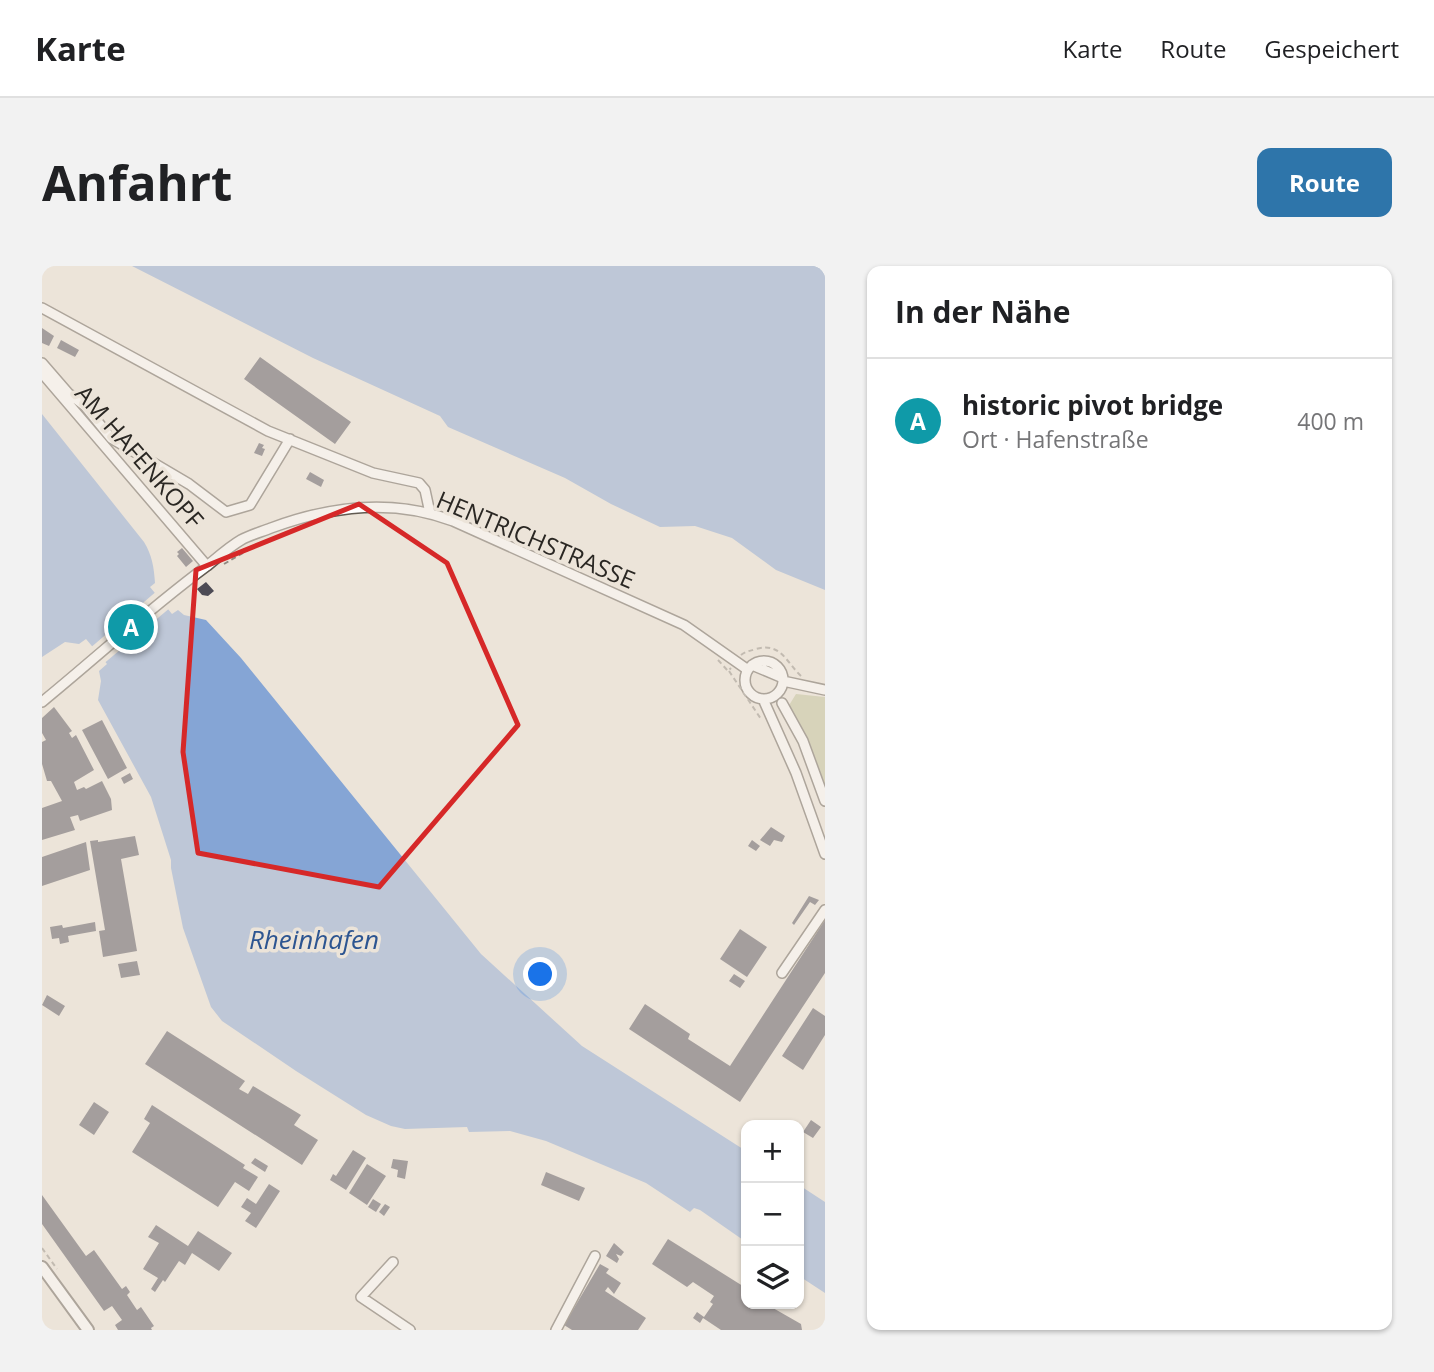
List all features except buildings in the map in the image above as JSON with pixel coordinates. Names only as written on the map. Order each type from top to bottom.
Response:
[{"type":"main road","points":[[42,1266],[88,1330]]},
{"type":"street","points":[[42,308],[268,431],[373,473],[419,483],[425,489],[430,513]]},
{"type":"street","points":[[42,363],[111,438],[189,484],[226,512],[250,505],[289,439]]},
{"type":"street","name":"AM HAFENKOPF","points":[[42,373],[207,566]]},
{"type":"street","name":"HENTRICHSTRASSE","points":[[42,702],[183,583],[242,539],[295,519],[321,513],[389,506],[430,513],[654,610],[684,625],[736,662],[750,668],[762,661],[771,662],[780,670],[783,680]]},
{"type":"street","points":[[750,668],[746,683],[748,690],[763,699],[796,773],[825,854]]},
{"type":"street","points":[[763,699],[775,695],[783,680],[825,690]]},
{"type":"street","points":[[782,703],[803,741],[825,801]]},
{"type":"street","points":[[782,973],[825,910]]},
{"type":"street","points":[[556,1330],[595,1256]]},
{"type":"street","points":[[393,1262],[361,1297],[410,1330]]},
{"type":"path","points":[[219,568],[269,537]]},
{"type":"path","points":[[729,671],[743,652],[769,648],[787,657],[791,667],[802,677]]},
{"type":"path","points":[[710,654],[729,671],[762,720]]},
{"type":"highlighted area","points":[[359,504],[447,563],[518,725],[379,887],[198,853],[183,752],[196,570]]},
{"type":"green space","points":[[796,694],[825,697],[825,786],[809,744],[788,707]]},
{"type":"water","points":[[132,266],[825,266],[825,590],[776,570],[732,538],[695,526],[660,527],[565,478],[448,427],[440,416],[313,358]]},
{"type":"water","name":"Rheinhafen","points":[[42,414],[144,542],[151,556],[154,572],[155,583],[150,587],[172,614],[178,610],[184,615],[206,620],[241,658],[481,954],[582,1046],[741,1148],[741,1239],[700,1210],[694,1208],[690,1212],[646,1183],[546,1141],[510,1131],[469,1132],[467,1127],[405,1129],[391,1126],[366,1115],[222,1021],[211,1007],[183,928],[171,860],[151,797],[98,700],[101,681],[99,671],[107,664],[86,639],[79,644],[65,642],[42,657]]},
{"type":"water","points":[[804,1188],[825,1202],[825,1293],[804,1279]]},
{"type":"pier","points":[[158,590],[171,607],[95,671],[103,664],[89,649]]},
{"type":"place","name":"historic pivot bridge","points":[[131,627]]}]
